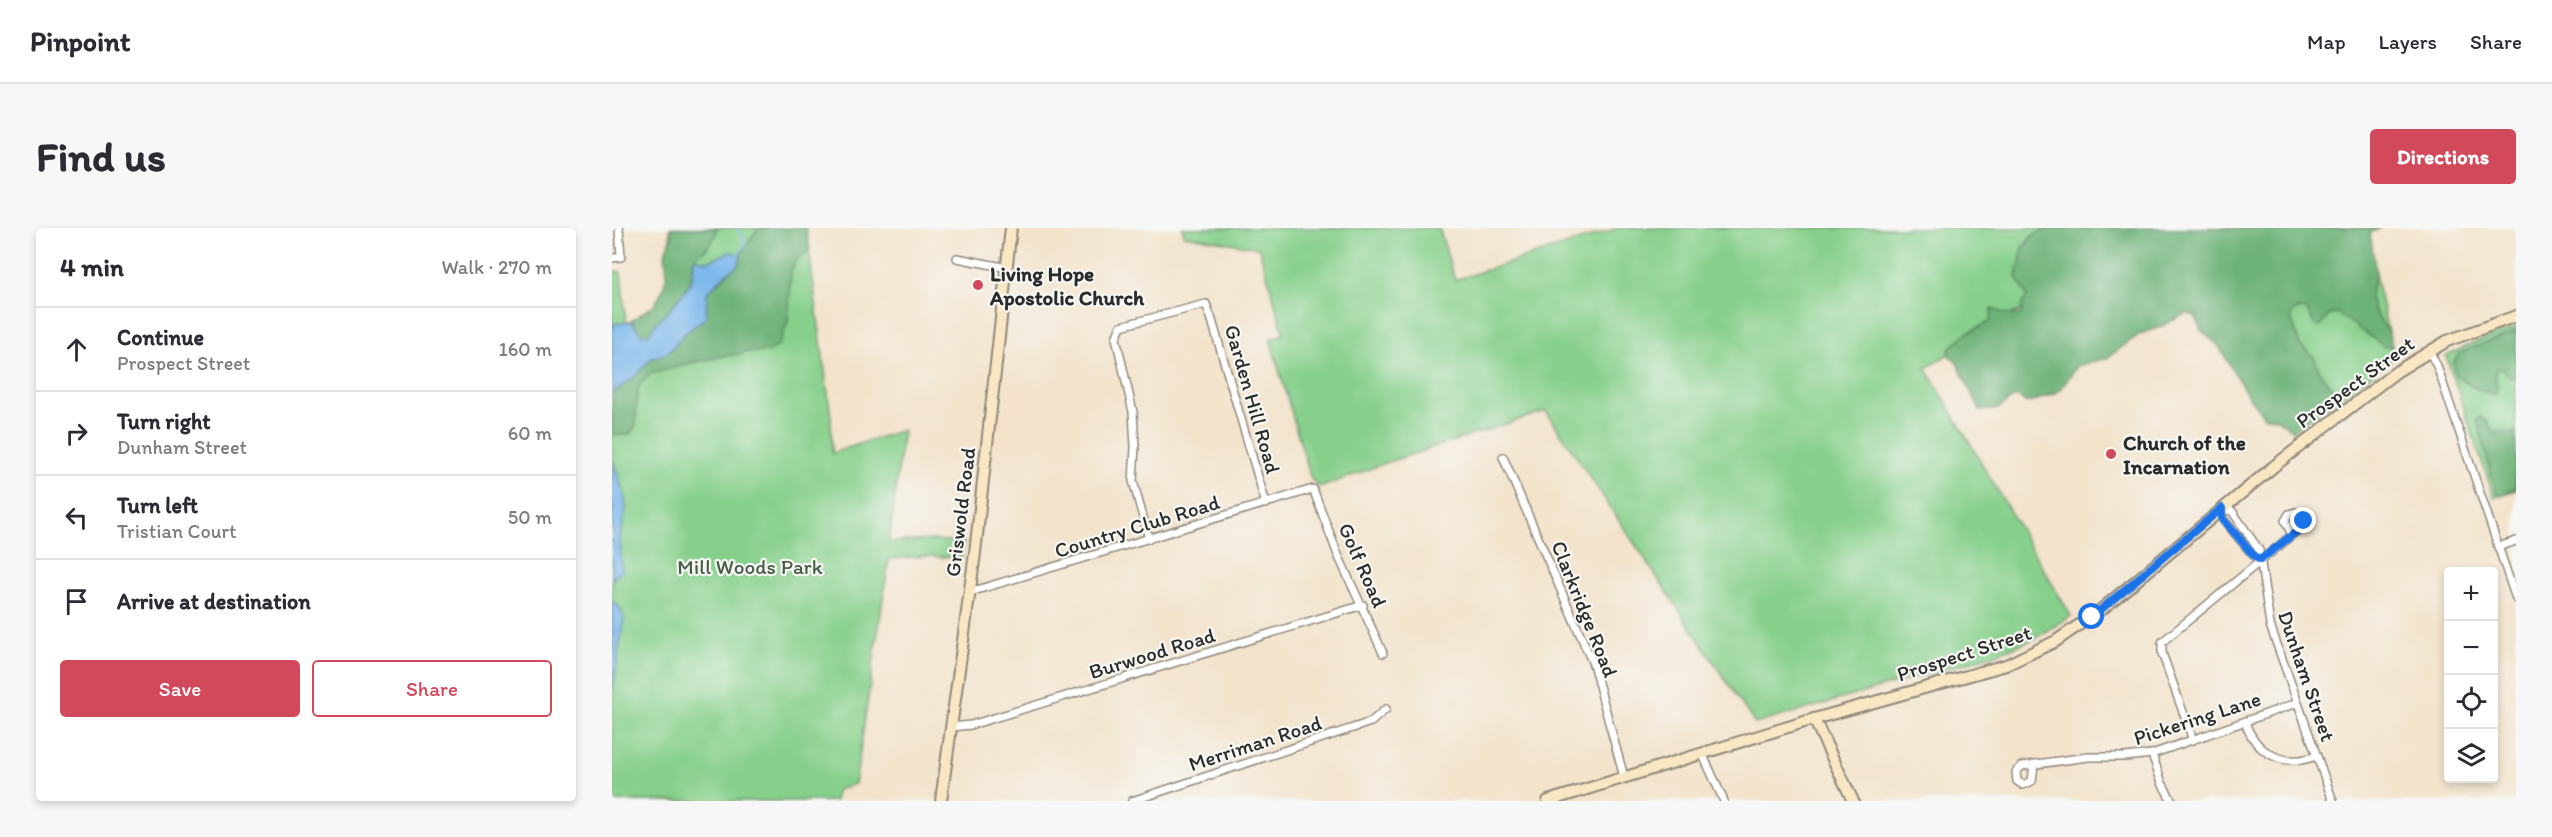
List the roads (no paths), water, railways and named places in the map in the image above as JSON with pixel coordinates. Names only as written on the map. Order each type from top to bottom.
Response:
[{"type":"main road","name":"Griswold Road","points":[[941,801],[970,592],[1011,228]]},
{"type":"main road","name":"Prospect Street","points":[[1548,801],[1576,797],[1624,777],[1814,719],[1995,668],[2035,652],[2073,630],[2102,609],[2222,508],[2380,384],[2429,351],[2470,331],[2516,316]]},
{"type":"main road","points":[[1814,719],[1852,801]]},
{"type":"street","points":[[612,258],[621,257],[619,228]]},
{"type":"street","points":[[957,258],[1008,268]]},
{"type":"street","name":"Garden Hill Road","points":[[1149,539],[1133,481],[1133,412],[1116,338],[1121,326],[1206,304],[1212,317],[1266,504]]},
{"type":"street","points":[[2429,351],[2437,366],[2516,599]]},
{"type":"street","name":"Clarkridge Road","points":[[1503,457],[1593,664],[1624,777]]},
{"type":"street","name":"Country Club Road","points":[[970,592],[1313,489]]},
{"type":"street","name":"Golf Road","points":[[1313,489],[1338,555],[1363,605],[1383,653]]},
{"type":"street","points":[[2222,508],[2222,518],[2260,560]]},
{"type":"street","name":"Dunham Street","points":[[2222,508],[2232,511],[2259,550],[2267,616],[2333,801]]},
{"type":"street","points":[[2193,740],[2162,653],[2162,642],[2292,535]]},
{"type":"street","points":[[2498,547],[2516,541]]},
{"type":"street","name":"Burwood Road","points":[[951,728],[971,725],[1363,605]]},
{"type":"street","name":"Pickering Lane","points":[[2034,764],[2088,757],[2134,757],[2152,754],[2297,703]]},
{"type":"street","name":"Merriman Road","points":[[1132,801],[1371,722],[1386,709]]},
{"type":"street","points":[[2245,722],[2255,742],[2273,756],[2293,761],[2316,756]]},
{"type":"street","points":[[1702,753],[1724,801]]},
{"type":"street","points":[[2152,754],[2162,783],[2172,801]]},
{"type":"water","points":[[730,252],[741,255],[738,265],[724,275],[707,293],[706,317],[684,334],[668,353],[652,358],[633,378],[612,393],[612,330],[614,324],[632,322],[641,334],[649,335],[655,324],[688,287],[693,276],[694,259],[709,261]]},
{"type":"water","points":[[612,457],[626,508],[620,539],[622,571],[612,580]]},
{"type":"water","points":[[612,602],[619,606],[624,618],[612,694]]},
{"type":"waterway","points":[[737,228],[745,246],[738,255]]},
{"type":"place","name":"Living Hope Apostolic Church","points":[[978,285]]},
{"type":"place","name":"Church of the Incarnation","points":[[2111,454]]},
{"type":"park label","name":"Mill Woods Park","points":[[750,566]]}]
